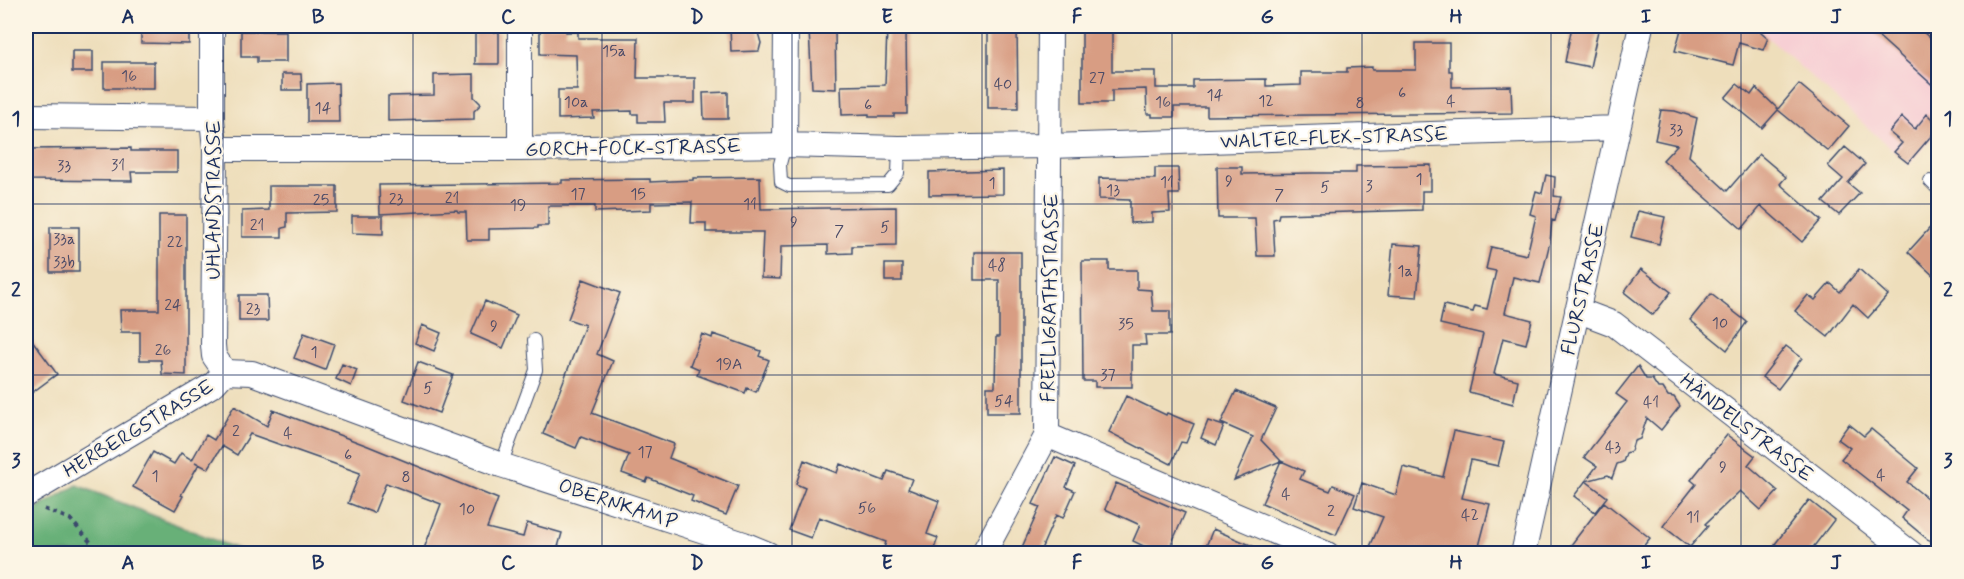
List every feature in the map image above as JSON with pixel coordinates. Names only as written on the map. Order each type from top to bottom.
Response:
[{"type":"street","name":"UHLANDSTRASSE","points":[[213,26],[213,345],[214,356],[225,372]]},
{"type":"street","points":[[520,26],[520,149]]},
{"type":"street","points":[[785,145],[786,26]]},
{"type":"street","name":"FREILIGRATHSTRASSE","points":[[983,554],[1047,435],[1050,26]]},
{"type":"street","name":"FLURSTRASSE","points":[[1523,554],[1641,26]]},
{"type":"street","points":[[26,116],[212,118]]},
{"type":"street","name":"WALTER-FLEX-STRASSE","points":[[1050,146],[1618,128]]},
{"type":"street","name":"GORCH-FOCK-STRASSE","points":[[214,149],[520,149],[785,145],[899,148],[1050,146]]},
{"type":"street","name":"HÄNDELSTRASSE","points":[[1577,310],[1614,324],[1912,554]]},
{"type":"street","name":"HERBERGSTRASSE","points":[[34,502],[214,384],[225,372],[252,373]]},
{"type":"street","name":"OBERNKAMP","points":[[252,373],[501,465],[744,544],[768,554]]},
{"type":"street","points":[[1047,435],[1327,554]]},
{"type":"lane","points":[[785,145],[780,164],[781,182],[789,186],[888,185],[898,173],[899,148]]},
{"type":"lane","points":[[501,465],[536,370],[534,340]]},
{"type":"path","points":[[34,502],[70,519],[101,554]]},
{"type":"shaded area","points":[[1755,26],[1938,26],[1938,131],[1909,165]]},
{"type":"green space","points":[[77,485],[249,553],[32,553],[26,548],[26,515]]},
{"type":"building","points":[[141,26],[189,26],[189,44],[141,43]]},
{"type":"building","points":[[540,26],[566,26],[566,32],[578,32],[578,38],[638,38],[637,78],[695,78],[695,103],[664,103],[665,122],[638,122],[638,114],[632,114],[632,111],[593,112],[594,118],[558,119],[558,90],[577,90],[576,55],[540,54]]},
{"type":"building","points":[[730,26],[756,26],[761,43],[759,51],[731,52]]},
{"type":"building","points":[[988,26],[1017,26],[1018,108],[988,108]]},
{"type":"building","points":[[1082,26],[1112,26],[1112,71],[1156,71],[1156,88],[1193,88],[1193,80],[1266,79],[1266,86],[1301,85],[1301,72],[1347,72],[1347,68],[1372,67],[1372,70],[1416,70],[1416,43],[1449,43],[1449,71],[1452,71],[1452,87],[1511,86],[1512,113],[1207,116],[1207,107],[1174,107],[1174,117],[1152,117],[1152,114],[1147,114],[1146,89],[1112,90],[1112,103],[1082,103]]},
{"type":"building","points":[[1572,26],[1599,26],[1590,67],[1565,62]]},
{"type":"building","points":[[1682,26],[1754,26],[1768,38],[1763,50],[1739,43],[1733,65],[1675,51]]},
{"type":"building","points":[[1867,26],[1916,26],[1938,45],[1938,90]]},
{"type":"building","points":[[887,29],[906,29],[907,114],[894,114],[894,117],[869,117],[869,114],[842,115],[841,86],[885,85]]},
{"type":"building","points":[[809,30],[835,30],[836,89],[812,88]]},
{"type":"building","points":[[241,31],[286,31],[286,62],[257,62],[257,57],[241,57]]},
{"type":"building","points":[[475,32],[499,32],[499,64],[475,64]]},
{"type":"building","points":[[72,51],[93,51],[93,72],[72,72]]},
{"type":"building","points":[[104,62],[154,62],[154,88],[104,88]]},
{"type":"building","points":[[282,74],[301,74],[302,90],[282,90]]},
{"type":"building","points":[[474,74],[474,97],[481,104],[474,111],[474,119],[388,121],[388,96],[434,95],[434,75]]},
{"type":"building","points":[[338,83],[339,122],[307,122],[307,84]]},
{"type":"building","points":[[1737,84],[1751,95],[1756,88],[1778,109],[1799,84],[1849,126],[1828,151],[1778,110],[1762,128],[1725,98]]},
{"type":"building","points":[[728,92],[728,119],[704,119],[703,93]]},
{"type":"building","points":[[1661,110],[1675,111],[1697,118],[1689,156],[1727,191],[1759,154],[1786,177],[1780,184],[1821,220],[1802,242],[1761,206],[1742,229],[1663,160],[1677,145],[1655,140]]},
{"type":"building","points":[[1927,114],[1938,125],[1938,128],[1908,163],[1894,152],[1902,143],[1889,132],[1902,117],[1915,129]]},
{"type":"building","points":[[1845,147],[1865,164],[1848,183],[1860,193],[1839,215],[1823,202],[1843,179],[1828,166]]},
{"type":"building","points":[[131,148],[131,151],[177,151],[177,172],[131,172],[132,181],[26,180],[26,149]]},
{"type":"building","points":[[1431,165],[1431,191],[1422,191],[1422,210],[1279,214],[1278,218],[1273,219],[1275,256],[1257,256],[1255,218],[1218,218],[1217,167],[1242,167],[1242,174],[1356,173],[1356,166]]},
{"type":"building","points":[[1155,168],[1178,168],[1179,194],[1169,194],[1170,212],[1152,213],[1152,222],[1130,223],[1130,200],[1099,199],[1099,178],[1155,179]]},
{"type":"building","points":[[1003,170],[1003,194],[929,195],[929,172]]},
{"type":"building","points":[[1546,175],[1555,177],[1554,196],[1561,197],[1555,221],[1552,220],[1550,242],[1540,283],[1513,277],[1505,313],[1532,320],[1526,344],[1503,338],[1494,374],[1518,380],[1513,404],[1469,392],[1483,334],[1440,324],[1444,305],[1473,312],[1475,306],[1487,309],[1496,271],[1486,269],[1491,247],[1527,255],[1536,216],[1530,214],[1536,191],[1542,193]]},
{"type":"building","points":[[760,177],[761,209],[896,207],[896,245],[852,246],[852,253],[828,254],[828,245],[781,246],[780,279],[761,278],[763,232],[706,232],[706,223],[691,223],[692,202],[651,203],[651,210],[595,212],[595,206],[548,206],[548,226],[489,229],[489,240],[467,240],[466,212],[457,210],[380,214],[379,185],[562,183],[562,180],[650,179],[650,182],[693,180],[693,178]]},
{"type":"building","points":[[269,186],[337,186],[337,212],[287,213],[287,227],[282,228],[282,237],[242,237],[242,211],[269,210]]},
{"type":"building","points":[[1638,211],[1665,217],[1659,244],[1631,237]]},
{"type":"building","points":[[159,215],[186,215],[186,375],[162,374],[161,360],[140,360],[140,332],[121,332],[120,310],[159,310]]},
{"type":"building","points":[[352,216],[383,216],[383,234],[352,233]]},
{"type":"building","points":[[1938,219],[1938,280],[1908,252]]},
{"type":"building","points":[[50,227],[79,227],[79,272],[50,272]]},
{"type":"building","points":[[1393,244],[1422,246],[1417,297],[1388,295]]},
{"type":"building","points":[[974,252],[1021,252],[1021,413],[987,413],[987,387],[995,387],[996,337],[999,337],[999,280],[974,280]]},
{"type":"building","points":[[1082,261],[1109,261],[1109,270],[1137,270],[1137,289],[1151,290],[1153,311],[1170,311],[1170,335],[1145,335],[1146,345],[1132,345],[1132,387],[1095,387],[1095,381],[1083,381]]},
{"type":"building","points":[[885,264],[902,264],[902,281],[885,281]]},
{"type":"building","points":[[1641,269],[1671,292],[1653,315],[1624,292]]},
{"type":"building","points":[[1859,269],[1888,295],[1868,318],[1853,304],[1828,337],[1795,311],[1808,295],[1815,300],[1830,283],[1840,292]]},
{"type":"building","points":[[583,279],[620,293],[597,354],[613,361],[592,413],[674,444],[669,458],[738,486],[726,515],[691,501],[693,496],[648,478],[646,482],[622,473],[629,455],[581,437],[576,448],[543,434],[585,325],[568,319]]},
{"type":"building","points":[[1711,294],[1747,322],[1727,350],[1690,320]]},
{"type":"building","points":[[239,295],[267,295],[268,321],[239,321]]},
{"type":"building","points":[[485,301],[517,315],[503,348],[471,334]]},
{"type":"building","points":[[422,325],[441,333],[434,351],[415,343]]},
{"type":"building","points":[[26,332],[57,374],[26,397]]},
{"type":"building","points":[[304,333],[334,344],[325,370],[294,358]]},
{"type":"building","points":[[702,334],[712,338],[713,334],[761,351],[759,356],[769,360],[756,392],[747,388],[745,393],[697,375],[699,369],[690,365]]},
{"type":"building","points":[[1786,346],[1802,358],[1778,389],[1762,377]]},
{"type":"building","points":[[418,362],[453,375],[439,413],[404,400]]},
{"type":"building","points":[[342,364],[357,370],[351,386],[336,379]]},
{"type":"building","points":[[1638,366],[1646,379],[1652,379],[1658,388],[1663,388],[1668,396],[1674,397],[1680,406],[1661,430],[1647,418],[1640,439],[1634,441],[1631,451],[1626,453],[1623,462],[1617,464],[1612,478],[1608,475],[1586,481],[1607,497],[1595,512],[1574,496],[1597,466],[1584,457],[1627,402],[1616,394]]},
{"type":"building","points":[[1236,391],[1276,408],[1261,440],[1281,461],[1234,480],[1253,437],[1221,423]]},
{"type":"building","points":[[1126,396],[1166,415],[1167,413],[1194,424],[1186,443],[1181,442],[1171,464],[1109,432]]},
{"type":"building","points":[[234,406],[267,426],[273,410],[498,499],[487,528],[523,537],[527,523],[562,533],[558,547],[562,548],[561,554],[422,554],[441,504],[386,483],[374,513],[348,503],[360,473],[250,434],[237,455],[222,446],[208,469],[199,464],[175,510],[133,487],[153,452],[174,464],[181,453],[192,460],[206,435],[214,440]]},
{"type":"building","points":[[1208,421],[1224,426],[1216,445],[1201,438]]},
{"type":"building","points":[[1849,424],[1864,436],[1871,429],[1918,468],[1907,482],[1938,507],[1938,548],[1902,518],[1907,511],[1841,459],[1850,448],[1838,439]]},
{"type":"building","points":[[1454,431],[1504,442],[1498,466],[1471,460],[1462,498],[1490,504],[1477,554],[1379,554],[1369,549],[1383,517],[1354,507],[1362,483],[1396,495],[1403,467],[1443,477]]},
{"type":"building","points":[[1727,435],[1755,456],[1748,465],[1778,491],[1761,510],[1740,491],[1705,524],[1708,526],[1690,547],[1663,526],[1696,484],[1691,480]]},
{"type":"building","points":[[1055,457],[1075,466],[1066,487],[1075,491],[1063,518],[1056,515],[1039,554],[1019,554],[1040,507],[1033,504]]},
{"type":"building","points":[[804,460],[837,473],[840,464],[884,481],[888,471],[912,479],[908,489],[939,501],[927,534],[938,538],[932,554],[882,554],[886,542],[819,517],[811,538],[789,530],[805,488],[796,484]]},
{"type":"building","points":[[1281,461],[1304,471],[1300,479],[1330,491],[1333,485],[1355,494],[1336,535],[1262,503]]},
{"type":"building","points":[[1116,483],[1185,513],[1167,554],[1160,554],[1133,541],[1140,525],[1105,509]]},
{"type":"building","points":[[1809,500],[1834,520],[1808,554],[1787,554],[1775,544]]},
{"type":"building","points":[[1604,502],[1650,538],[1637,554],[1564,554]]},
{"type":"building","points":[[1213,529],[1271,554],[1203,554]]}]
